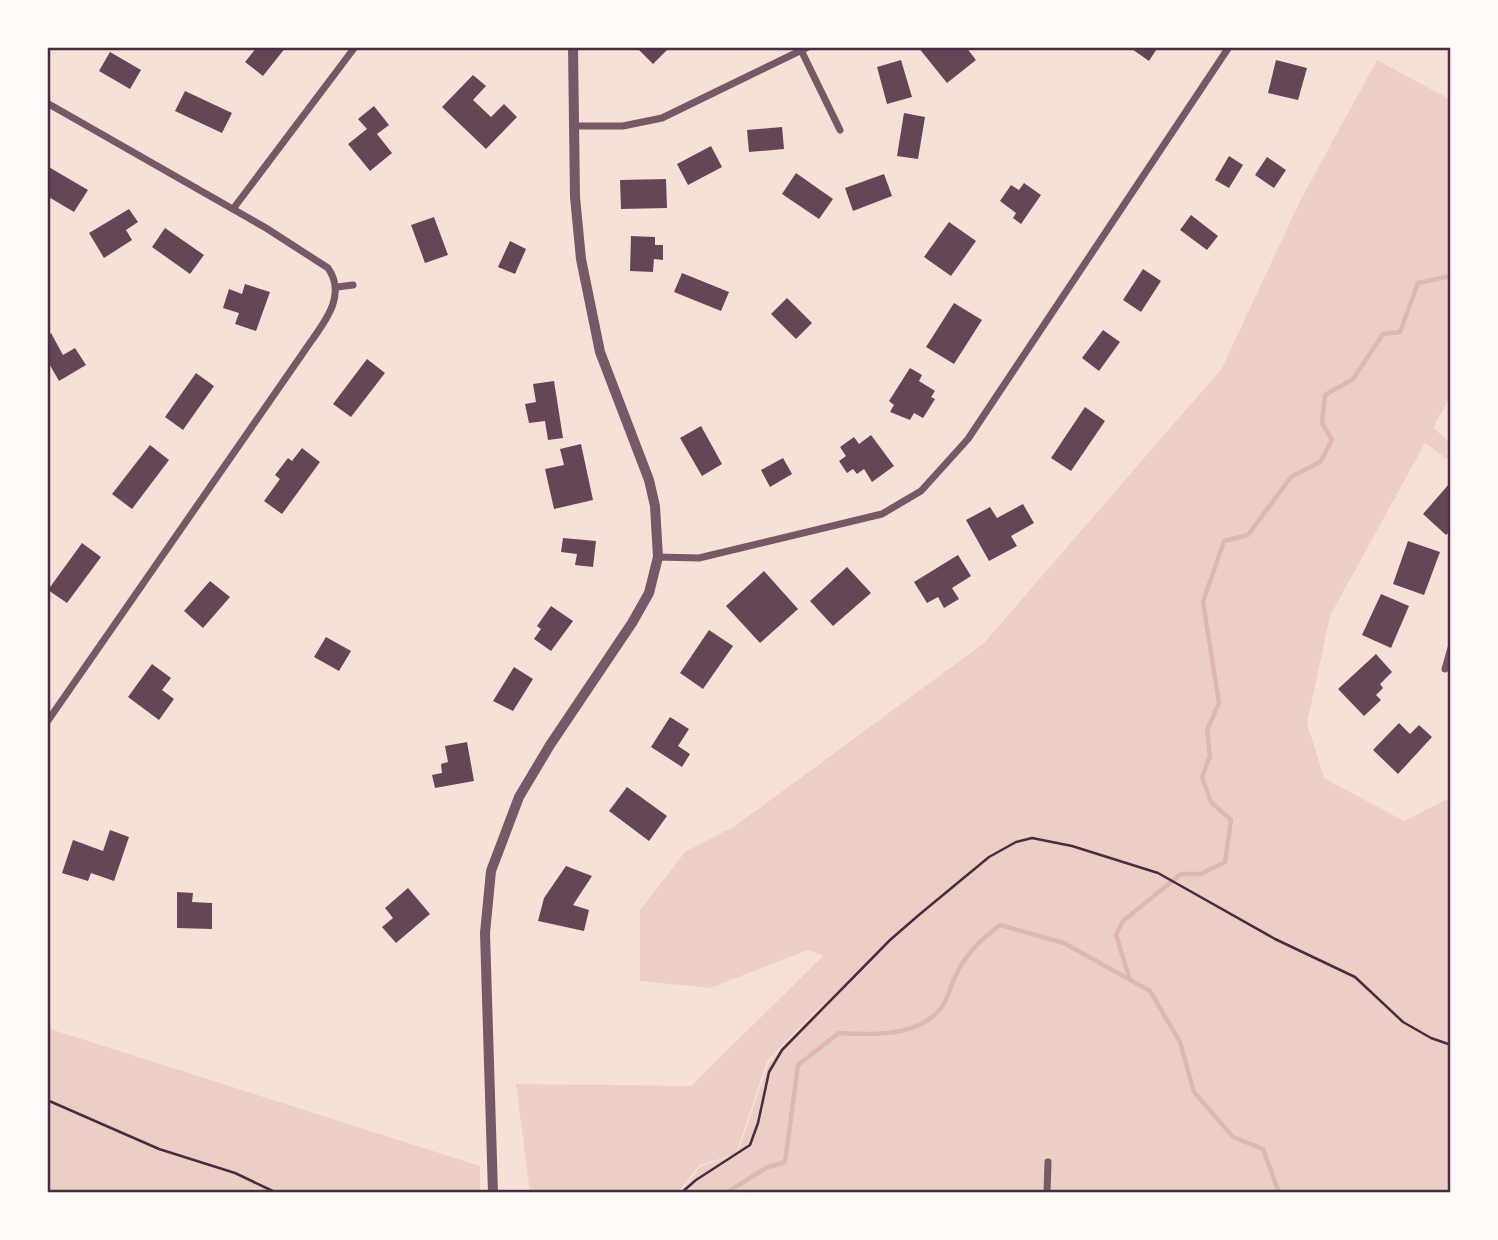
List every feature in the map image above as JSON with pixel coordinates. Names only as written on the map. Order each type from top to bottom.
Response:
[{"type":"street","points":[[233,209],[355,47]]},
{"type":"street","points":[[494,1193],[485,933],[491,871],[519,797],[550,745],[632,623],[649,593],[658,557],[657,516],[649,480],[600,352],[580,259],[575,197],[573,47]]},
{"type":"street","points":[[658,557],[699,558],[851,523],[882,514],[920,491],[968,439],[1229,47]]},
{"type":"street","points":[[575,126],[622,126],[662,118],[803,48],[840,131]]},
{"type":"street","points":[[47,103],[233,209],[328,268],[337,286],[335,299],[326,319],[47,722]]},
{"type":"street","points":[[337,286],[353,285]]},
{"type":"street","points":[[1445,670],[1451,648]]},
{"type":"street","points":[[1046,1193],[1048,1162]]},
{"type":"path","points":[[681,1193],[696,1180],[750,1145],[758,1123],[769,1072],[782,1050],[890,940],[1003,848],[1032,838],[1083,849],[1162,876],[1311,958],[1355,977],[1403,1022],[1431,1038],[1451,1045]]},
{"type":"path","points":[[47,1100],[159,1149],[235,1173],[277,1193]]},
{"type":"shaded area","points":[[1377,60],[1451,100],[1451,395],[1433,428],[1451,443],[1451,462],[1425,443],[1330,616],[1307,723],[1324,778],[1404,821],[1451,797],[1451,1193],[680,1193],[701,1166],[737,1155],[769,1062],[836,990],[767,1061],[736,1154],[700,1165],[677,1193],[530,1193],[516,1084],[691,1086],[823,956],[808,950],[710,988],[640,981],[640,910],[685,852],[735,826],[984,643],[1222,368],[1301,199]]},
{"type":"shaded area","points":[[47,1028],[480,1166],[480,1193],[47,1193]]},
{"type":"building","points":[[257,47],[286,47],[263,76],[245,62]]},
{"type":"building","points":[[636,47],[670,47],[653,64]]},
{"type":"building","points":[[918,47],[966,47],[976,60],[947,83]]},
{"type":"building","points":[[1129,47],[1158,47],[1149,61]]},
{"type":"building","points":[[110,52],[141,70],[130,89],[99,71]]},
{"type":"building","points":[[901,60],[912,97],[887,104],[877,67]]},
{"type":"building","points":[[1276,60],[1307,68],[1298,100],[1268,93]]},
{"type":"building","points":[[473,75],[486,86],[473,100],[491,117],[504,104],[517,117],[486,149],[442,107]]},
{"type":"building","points":[[185,91],[232,113],[222,133],[175,111]]},
{"type":"building","points":[[374,106],[389,125],[377,134],[392,153],[370,171],[348,144],[367,129],[358,119]]},
{"type":"building","points":[[904,113],[925,117],[918,159],[897,156]]},
{"type":"building","points":[[782,127],[784,149],[749,152],[747,130]]},
{"type":"building","points":[[711,146],[722,167],[688,185],[677,164]]},
{"type":"building","points":[[1229,156],[1243,165],[1229,188],[1215,180]]},
{"type":"building","points":[[1267,157],[1286,170],[1274,188],[1255,175]]},
{"type":"building","points":[[47,166],[88,190],[74,212],[47,196]]},
{"type":"building","points":[[796,173],[833,199],[819,219],[782,194]]},
{"type":"building","points":[[884,174],[892,196],[853,211],[845,188]]},
{"type":"building","points":[[666,179],[667,208],[621,209],[620,180]]},
{"type":"building","points":[[1024,183],[1041,195],[1021,224],[1013,218],[1016,213],[1000,201],[1011,185],[1019,190]]},
{"type":"building","points":[[129,209],[138,222],[126,230],[132,240],[104,258],[89,233]]},
{"type":"building","points":[[1191,215],[1218,236],[1207,250],[1180,230]]},
{"type":"building","points":[[434,217],[448,255],[425,263],[411,225]]},
{"type":"building","points":[[949,222],[976,241],[951,276],[924,257]]},
{"type":"building","points":[[165,228],[204,255],[190,274],[152,247]]},
{"type":"building","points":[[631,236],[655,237],[655,245],[663,245],[663,260],[654,259],[653,272],[630,271]]},
{"type":"building","points":[[510,241],[526,249],[515,274],[498,267]]},
{"type":"building","points":[[1143,269],[1161,281],[1141,312],[1123,300]]},
{"type":"building","points":[[682,273],[729,292],[721,311],[674,292]]},
{"type":"building","points":[[245,284],[270,292],[256,331],[235,324],[239,313],[223,308],[229,289],[242,294]]},
{"type":"building","points":[[787,298],[812,323],[796,339],[771,314]]},
{"type":"building","points":[[954,303],[982,320],[954,364],[926,347]]},
{"type":"building","points":[[1103,330],[1120,342],[1099,371],[1082,358]]},
{"type":"building","points":[[51,333],[63,355],[75,348],[86,365],[59,381],[47,360],[47,336]]},
{"type":"building","points":[[367,359],[385,373],[351,417],[333,404]]},
{"type":"building","points":[[910,368],[922,375],[919,381],[935,391],[931,397],[935,399],[923,418],[914,413],[910,420],[890,412],[894,405],[889,401]]},
{"type":"building","points":[[196,373],[214,386],[183,430],[165,417]]},
{"type":"building","points":[[554,381],[563,438],[548,440],[545,421],[529,423],[525,404],[536,402],[533,384]]},
{"type":"building","points":[[1085,407],[1105,421],[1071,471],[1051,458]]},
{"type":"building","points":[[701,426],[722,464],[702,476],[680,438]]},
{"type":"building","points":[[871,435],[894,466],[872,482],[864,469],[857,474],[853,469],[847,473],[839,461],[846,456],[840,447],[854,437],[859,444]]},
{"type":"building","points":[[581,444],[593,500],[554,509],[545,469],[564,465],[560,449]]},
{"type":"building","points":[[150,445],[169,460],[132,509],[112,494]]},
{"type":"building","points":[[302,448],[320,462],[282,514],[264,501],[280,479],[275,475],[288,458],[292,461]]},
{"type":"building","points":[[783,458],[792,474],[770,487],[761,470]]},
{"type":"building","points":[[1449,484],[1451,530],[1446,535],[1423,514]]},
{"type":"building","points":[[1023,504],[1034,523],[1011,536],[1017,546],[989,561],[966,520],[990,507],[997,518]]},
{"type":"building","points":[[563,538],[596,541],[593,567],[575,565],[577,554],[561,552]]},
{"type":"building","points":[[1408,541],[1440,552],[1424,595],[1393,584]]},
{"type":"building","points":[[82,543],[101,557],[67,603],[48,590]]},
{"type":"building","points":[[958,555],[971,576],[952,588],[959,599],[944,608],[938,597],[927,603],[914,582]]},
{"type":"building","points":[[847,567],[871,593],[833,626],[810,601]]},
{"type":"building","points":[[764,571],[798,609],[760,643],[726,606]]},
{"type":"building","points":[[210,581],[230,597],[203,628],[184,611]]},
{"type":"building","points":[[1381,594],[1409,606],[1391,648],[1362,635]]},
{"type":"building","points":[[551,606],[573,621],[551,651],[534,639],[541,629],[537,626]]},
{"type":"building","points":[[709,630],[733,646],[703,689],[680,673]]},
{"type":"building","points":[[326,637],[351,651],[339,671],[314,657]]},
{"type":"building","points":[[1376,654],[1392,672],[1380,684],[1383,688],[1376,695],[1381,700],[1364,716],[1338,689]]},
{"type":"building","points":[[152,664],[171,678],[162,690],[174,699],[159,720],[128,697]]},
{"type":"building","points":[[514,667],[533,679],[513,711],[493,701]]},
{"type":"building","points":[[670,717],[689,729],[678,746],[690,754],[682,767],[651,747]]},
{"type":"building","points":[[1399,723],[1410,734],[1419,725],[1432,737],[1398,774],[1373,750]]},
{"type":"building","points":[[467,742],[474,781],[435,788],[432,775],[442,773],[441,764],[448,762],[445,746]]},
{"type":"building","points":[[627,787],[667,816],[649,841],[609,811]]},
{"type":"building","points":[[110,830],[129,837],[114,881],[91,873],[88,881],[62,873],[73,840],[103,851]]},
{"type":"building","points":[[566,866],[592,876],[573,905],[589,910],[584,931],[538,921],[544,898]]},
{"type":"building","points":[[408,888],[430,914],[396,943],[382,927],[393,918],[385,908]]},
{"type":"building","points":[[177,892],[193,893],[192,902],[212,903],[212,929],[177,928]]},
{"type":"waterway","points":[[1130,980],[1116,935],[1123,921],[1181,874],[1201,874],[1225,862],[1231,820],[1211,802],[1202,777],[1210,756],[1207,730],[1219,703],[1203,602],[1224,541],[1248,535],[1291,477],[1320,462],[1332,440],[1322,423],[1325,395],[1353,379],[1383,334],[1400,332],[1418,283],[1451,276]]},
{"type":"waterway","points":[[726,1193],[766,1168],[785,1162],[798,1065],[839,1033],[894,1032],[920,1024],[932,1017],[944,1004],[955,977],[970,952],[1000,925],[1064,943],[1150,991],[1180,1042],[1194,1092],[1233,1137],[1263,1149],[1279,1193]]}]
